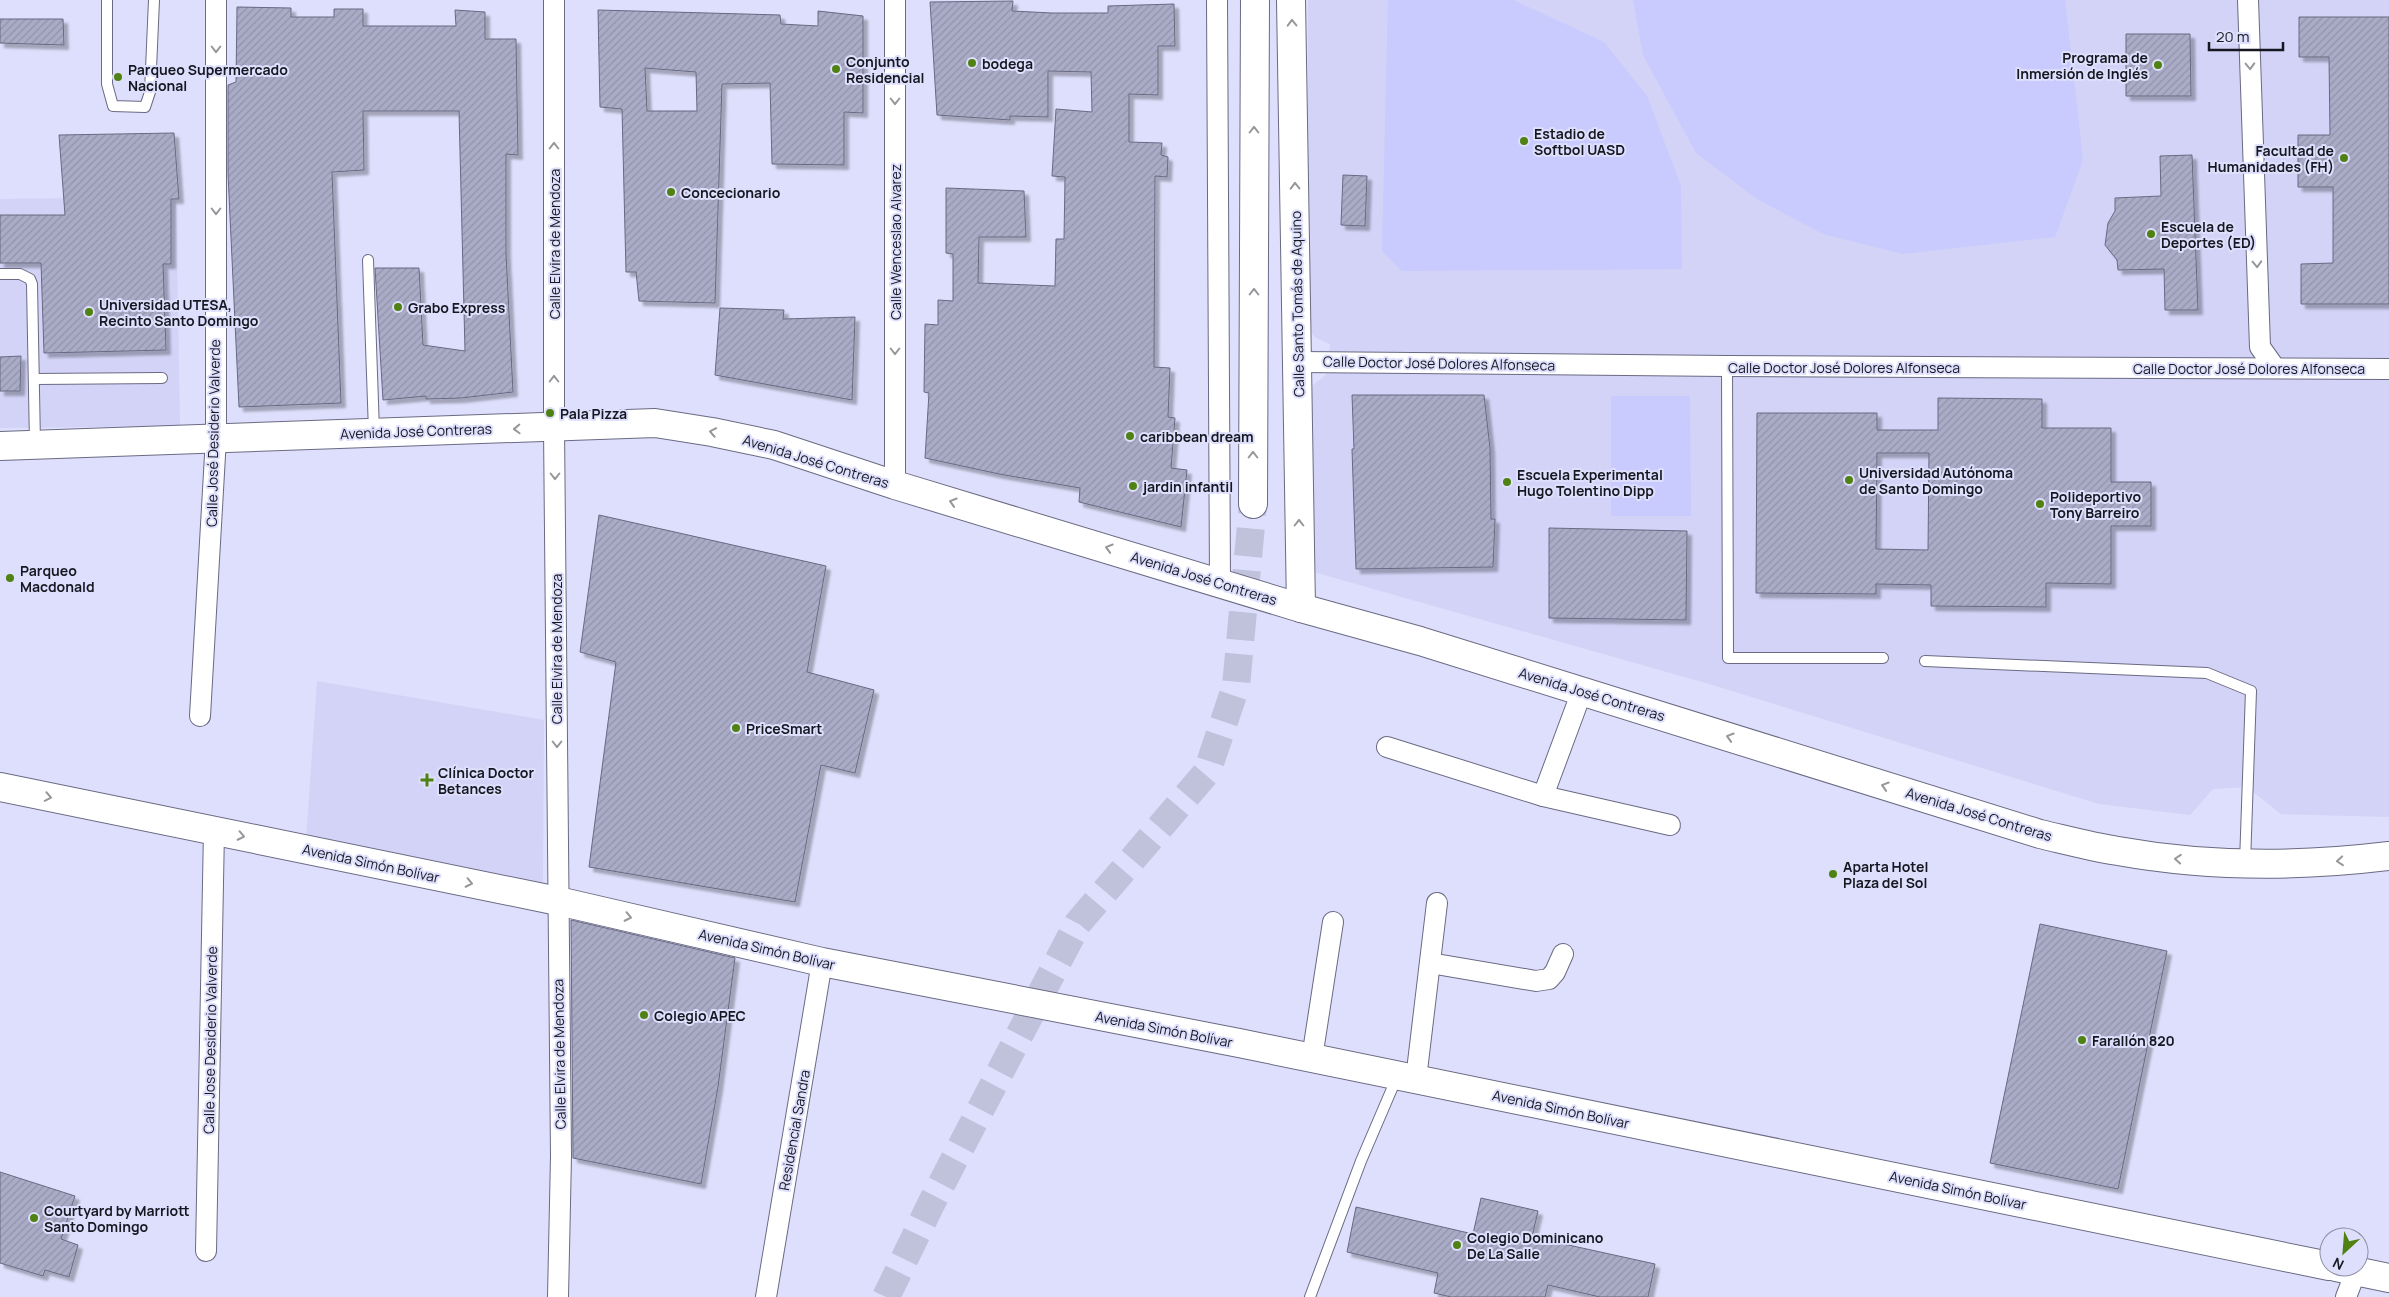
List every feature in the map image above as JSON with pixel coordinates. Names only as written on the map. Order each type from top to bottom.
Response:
[{"type":"main road","points":[[1253,504],[1255,0]]},
{"type":"main road","name":"Calle Santo Tomás de Aquino","points":[[1291,0],[1299,362],[1299,572],[1301,608]]},
{"type":"main road","name":"Avenida José Contreras","points":[[0,446],[655,423],[712,432],[774,445],[895,484],[1301,608],[1420,641],[2040,834],[2118,851],[2171,858],[2245,864],[2306,864],[2389,856]]},
{"type":"main road","name":"Avenida Simón Bolívar","points":[[0,788],[558,901],[822,962],[1407,1077],[2319,1264]]},
{"type":"main road","points":[[2369,1274],[2389,1278]]},
{"type":"street","name":"Calle José Desiderio Valverde","points":[[200,716],[216,438],[216,0]]},
{"type":"street","name":"Calle Elvira de Mendoza","points":[[554,0],[554,428],[561,1156],[558,1297]]},
{"type":"street","name":"Calle Wenceslao Alvarez","points":[[895,0],[895,484]]},
{"type":"street","points":[[1217,0],[1220,582]]},
{"type":"street","points":[[2248,0],[2260,347],[2275,368]]},
{"type":"street","name":"Calle Doctor José Dolores Alfonseca","points":[[1299,362],[2389,369]]},
{"type":"street","points":[[1543,796],[1582,691]]},
{"type":"street","points":[[1386,747],[1543,796],[1670,825]]},
{"type":"street","name":"Calle Jose Desiderio Valverde","points":[[206,1251],[214,830]]},
{"type":"street","points":[[1407,1077],[1430,963],[1437,903]]},
{"type":"street","points":[[1312,1058],[1333,922]]},
{"type":"street","points":[[1430,963],[1536,981],[1549,979],[1555,972],[1563,954]]},
{"type":"street","name":"Residencial Sandra","points":[[766,1297],[822,962]]},
{"type":"street","points":[[2346,1277],[2346,1297]]},
{"type":"lane","points":[[107,0],[107,84],[113,106],[145,107],[150,92],[154,0]]},
{"type":"lane","points":[[368,260],[374,432]]},
{"type":"lane","points":[[0,274],[20,274],[30,278],[32,284],[35,445]]},
{"type":"lane","points":[[1727,366],[1728,658],[1883,658]]},
{"type":"lane","points":[[35,379],[162,378]]},
{"type":"lane","points":[[1925,661],[2207,673],[2251,691],[2245,864]]},
{"type":"lane","points":[[1310,1297],[1361,1161],[1407,1077]]},
{"type":"shaded area","name":"Universidad Autónoma de Santo Domingo","points":[[1308,0],[2389,0],[2389,817],[2281,814],[2247,787],[2213,789],[2190,815],[2099,804],[1709,684],[1310,571],[1309,388],[1326,375],[1330,344],[1316,338],[1310,331],[1308,317]]},
{"type":"shaded area","name":"Estadio de Softbol UASD","points":[[1388,0],[1513,0],[1604,42],[1647,96],[1681,186],[1682,269],[1402,271],[1382,251]]},
{"type":"shaded area","points":[[1633,0],[2065,0],[2083,160],[2055,237],[1903,254],[1823,234],[1757,199],[1696,153],[1643,55]]},
{"type":"shaded area","name":"Universidad UTESA, Recinto Santo Domingo","points":[[176,197],[180,426],[0,428],[0,199]]},
{"type":"shaded area","points":[[1611,396],[1690,396],[1691,516],[1611,516]]},
{"type":"shaded area","name":"Clínica Doctor Betances","points":[[317,681],[544,720],[543,886],[306,840]]},
{"type":"building","points":[[1013,1],[1012,11],[1052,13],[1108,13],[1108,6],[1174,4],[1175,46],[1158,46],[1158,95],[1129,94],[1129,142],[1162,143],[1161,155],[1168,157],[1167,177],[1155,176],[1154,367],[1170,368],[1168,417],[1175,418],[1171,468],[1187,470],[1181,527],[1079,502],[1080,488],[999,474],[925,458],[929,393],[924,392],[925,324],[938,325],[938,300],[953,301],[953,254],[946,253],[946,188],[1024,191],[1026,237],[979,237],[978,283],[1055,286],[1056,239],[1064,239],[1065,177],[1052,176],[1056,109],[1092,112],[1091,72],[1048,71],[1048,117],[1010,116],[1010,120],[937,115],[930,2]]},
{"type":"building","points":[[237,7],[291,8],[291,17],[334,17],[334,9],[363,9],[363,26],[456,26],[455,10],[485,12],[485,39],[516,39],[518,155],[506,154],[506,254],[513,392],[461,398],[426,399],[426,396],[383,400],[375,268],[419,268],[423,345],[465,351],[459,111],[363,111],[364,170],[332,172],[341,403],[239,407],[228,174],[228,85],[236,82]]},
{"type":"building","points":[[598,10],[780,15],[781,24],[818,26],[818,11],[863,16],[863,113],[844,112],[844,165],[772,164],[770,83],[722,84],[715,303],[639,301],[636,272],[626,272],[622,109],[600,107]],"holes":[[[645,68],[696,72],[697,111],[647,111]]]},
{"type":"building","name":"Facultad de Humanidades (FH)","points":[[2299,17],[2389,17],[2389,304],[2301,304],[2301,264],[2333,263],[2333,187],[2298,187],[2298,135],[2330,135],[2329,57],[2299,57]]},
{"type":"building","points":[[0,19],[63,19],[64,45],[0,43]]},
{"type":"building","name":"Programa de Inmersión de Inglés","points":[[2126,34],[2190,34],[2191,96],[2126,96]]},
{"type":"building","points":[[174,133],[179,199],[171,199],[171,264],[163,264],[166,350],[44,353],[41,263],[0,263],[0,215],[65,215],[59,135]]},
{"type":"building","name":"Escuela de Deportes (ED)","points":[[2192,155],[2198,310],[2165,310],[2164,269],[2118,270],[2117,260],[2105,245],[2108,223],[2115,211],[2115,198],[2161,196],[2160,156]]},
{"type":"building","points":[[1343,175],[1367,176],[1365,226],[1341,225]]},
{"type":"building","points":[[720,308],[784,310],[783,319],[855,317],[852,400],[715,375]]},
{"type":"building","points":[[21,356],[20,391],[0,391],[0,357]]},
{"type":"building","points":[[1352,395],[1484,395],[1490,448],[1491,519],[1495,519],[1493,567],[1356,569]]},
{"type":"building","name":"Polideportivo Tony Barreiro","points":[[1938,398],[2042,399],[2042,428],[2111,428],[2111,482],[2151,482],[2151,526],[2111,526],[2111,584],[2046,583],[2046,607],[1931,606],[1931,585],[1876,584],[1876,594],[1756,593],[1757,413],[1877,413],[1877,430],[1938,430]],"holes":[[[1877,453],[1929,453],[1928,550],[1876,549]]]},
{"type":"building","name":"PriceSmart","points":[[599,515],[826,566],[807,672],[874,690],[855,773],[821,765],[795,902],[589,867],[616,662],[580,652]]},
{"type":"building","points":[[1549,528],[1687,531],[1686,620],[1549,618]]},
{"type":"building","name":"Colegio APEC","points":[[571,920],[735,958],[718,1087],[701,1184],[573,1158]]},
{"type":"building","name":"Farallón 820","points":[[2040,924],[2167,951],[2118,1189],[1990,1163]]},
{"type":"building","name":"Courtyard by Marriott Santo Domingo","points":[[0,1172],[75,1196],[61,1239],[78,1245],[69,1277],[45,1270],[43,1276],[0,1263]]},
{"type":"building","name":"Colegio Dominicano De La Salle","points":[[1481,1198],[1538,1211],[1532,1237],[1655,1264],[1648,1297],[1600,1297],[1548,1285],[1545,1297],[1451,1297],[1434,1293],[1438,1273],[1347,1252],[1356,1207],[1473,1234]]},
{"type":"tunnel","points":[[886,1297],[931,1204],[1078,923],[1207,772],[1236,686],[1253,504]]},
{"type":"place","name":"bodega","points":[[972,63]]},
{"type":"place","name":"Programa de Inmersión de Inglés","points":[[2158,65]]},
{"type":"place","name":"Conjunto Residencial","points":[[836,69]]},
{"type":"place","name":"Parqueo Supermercado Nacional","points":[[118,77]]},
{"type":"place","name":"Estadio de Softbol UASD","points":[[1524,141]]},
{"type":"place","name":"Facultad de Humanidades (FH)","points":[[2344,158]]},
{"type":"place","name":"Concecionario","points":[[671,192]]},
{"type":"place","name":"Escuela de Deportes (ED)","points":[[2151,234]]},
{"type":"place","name":"Grabo Express","points":[[398,307]]},
{"type":"place","name":"Universidad UTESA, Recinto Santo Domingo","points":[[89,312]]},
{"type":"place","name":"Pala Pizza","points":[[550,413]]},
{"type":"place","name":"caribbean dream","points":[[1130,436]]},
{"type":"place","name":"Universidad Autónoma de Santo Domingo","points":[[1849,480]]},
{"type":"place","name":"Escuela Experimental Hugo Tolentino Dipp","points":[[1507,482]]},
{"type":"place","name":"jardin infantil","points":[[1133,486]]},
{"type":"place","name":"Polideportivo Tony Barreiro","points":[[2040,504]]},
{"type":"place","name":"Parqueo Macdonald","points":[[10,578]]},
{"type":"place","name":"PriceSmart","points":[[736,728]]},
{"type":"place","name":"Clínica Doctor Betances","points":[[427,780]]},
{"type":"place","name":"Aparta Hotel Plaza del Sol","points":[[1833,874]]},
{"type":"place","name":"Colegio APEC","points":[[644,1015]]},
{"type":"place","name":"Farallón 820","points":[[2082,1040]]},
{"type":"place","name":"Courtyard by Marriott Santo Domingo","points":[[34,1218]]},
{"type":"place","name":"Colegio Dominicano De La Salle","points":[[1457,1245]]}]
